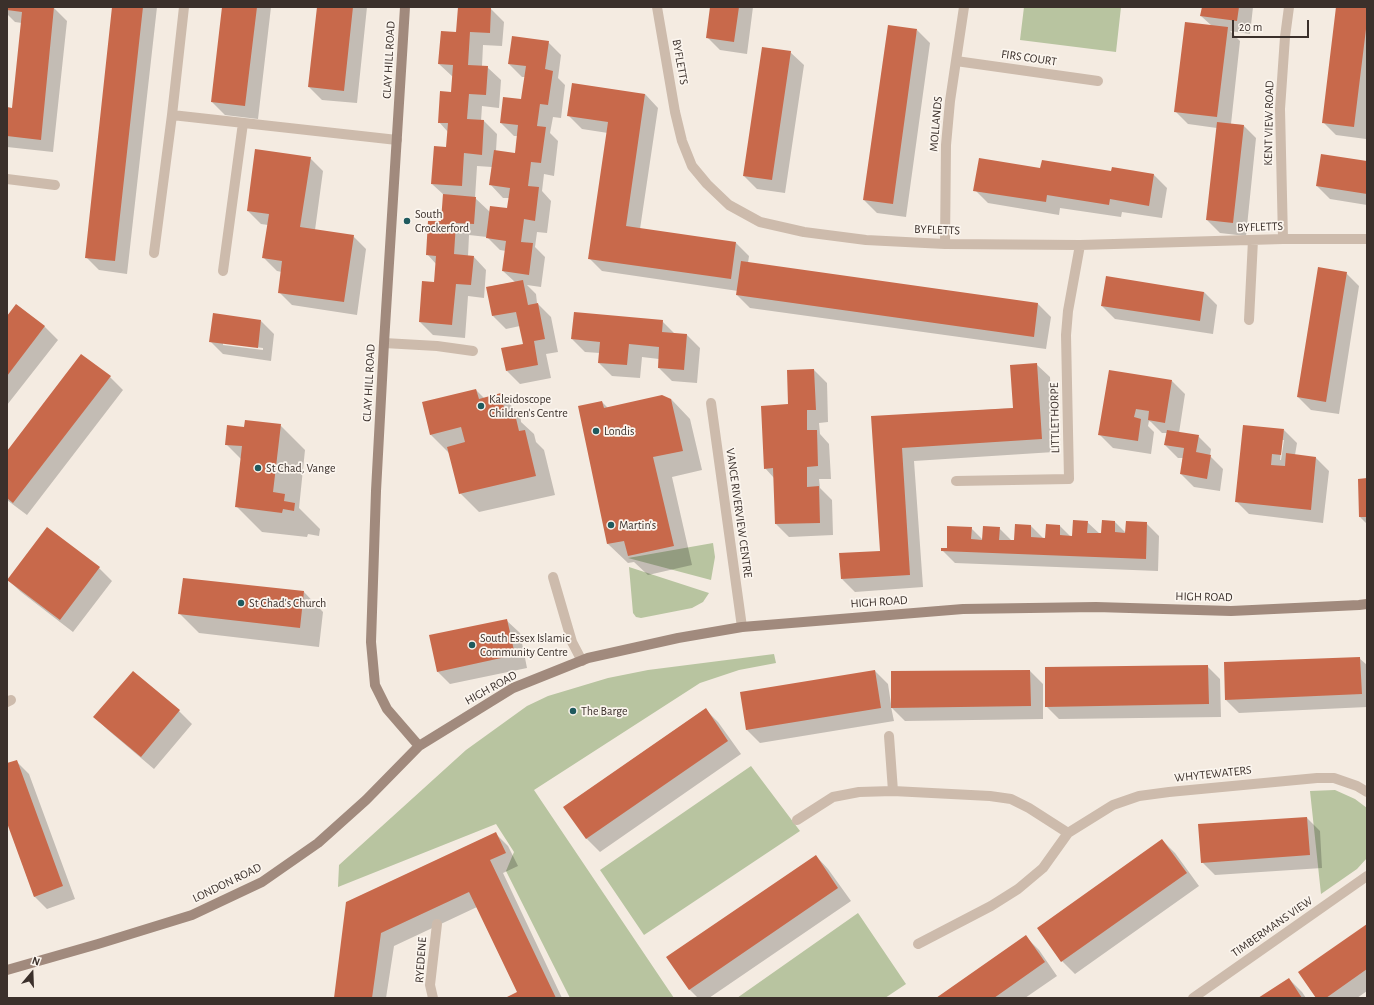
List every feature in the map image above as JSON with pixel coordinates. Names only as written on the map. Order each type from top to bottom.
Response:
[{"type":"main road","name":"CLAY HILL ROAD","points":[[405,7],[384,343],[371,642],[375,685],[387,709],[419,746]]},
{"type":"main road","name":"HIGH ROAD","points":[[419,746],[513,688],[588,658],[678,638],[742,627],[963,609],[1096,607],[1230,611],[1359,606],[1367,604]]},
{"type":"main road","name":"LONDON ROAD","points":[[7,970],[192,915],[262,882],[318,843],[366,800],[419,746]]},
{"type":"street","points":[[154,253],[184,7]]},
{"type":"street","name":"BYFLETTS","points":[[657,7],[682,141],[692,166],[707,184],[729,205],[760,222],[804,232],[866,240],[945,244],[1080,245],[1367,238]]},
{"type":"street","name":"MOLLANDS","points":[[945,244],[946,145],[950,101],[964,7]]},
{"type":"street","name":"KENT VIEW ROAD","points":[[1283,239],[1280,109],[1285,37],[1289,7]]},
{"type":"street","name":"FIRS COURT","points":[[956,60],[1098,81]]},
{"type":"street","points":[[172,115],[397,140]]},
{"type":"street","points":[[223,271],[243,123]]},
{"type":"street","points":[[7,179],[55,185]]},
{"type":"street","points":[[1249,320],[1253,240]]},
{"type":"street","name":"LITTLETHORPE","points":[[956,481],[1069,479],[1066,335],[1068,311],[1080,245]]},
{"type":"street","points":[[384,343],[437,346],[473,351]]},
{"type":"street","name":"VANCE RIVERVIEW CENTRE","points":[[711,403],[742,627]]},
{"type":"street","points":[[553,578],[572,642],[582,661]]},
{"type":"street","points":[[889,736],[893,791]]},
{"type":"street","name":"WHYTEWATERS","points":[[918,944],[991,906],[1018,889],[1043,868],[1068,833],[1112,805],[1139,796],[1154,794],[1317,778],[1334,778],[1357,786],[1367,792]]},
{"type":"street","points":[[797,820],[833,797],[859,792],[893,791],[990,796],[1011,799],[1029,808],[1068,833]]},
{"type":"street","name":"TIMBERMANS VIEW","points":[[1193,998],[1367,876]]},
{"type":"street","name":"RYEDENE","points":[[433,998],[430,985],[437,924]]},
{"type":"green space","points":[[1024,7],[1121,7],[1116,52],[1020,40]]},
{"type":"green space","points":[[713,543],[715,557],[711,580],[628,558]]},
{"type":"green space","points":[[629,567],[709,593],[703,602],[692,608],[641,618],[636,617],[633,613]]},
{"type":"green space","points":[[774,654],[776,663],[739,670],[700,683],[534,790],[674,998],[570,998],[506,871],[514,852],[496,824],[338,887],[339,865],[466,750],[527,706],[548,696],[608,678],[648,670]]},
{"type":"green space","points":[[751,766],[800,831],[644,935],[600,870]]},
{"type":"green space","points":[[1335,790],[1355,799],[1367,808],[1367,858],[1357,869],[1321,894],[1310,791]]},
{"type":"green space","points":[[858,913],[906,984],[885,998],[737,998]]},
{"type":"building","points":[[7,7],[54,7],[41,140],[7,136],[7,107],[12,108],[22,12],[7,10]]},
{"type":"building","points":[[112,7],[143,7],[115,261],[85,258]]},
{"type":"building","points":[[222,7],[257,7],[245,106],[211,102]]},
{"type":"building","points":[[317,7],[353,7],[344,91],[308,87]]},
{"type":"building","points":[[458,7],[491,8],[490,33],[470,32],[468,65],[488,66],[486,95],[469,94],[467,119],[484,120],[482,155],[464,153],[462,186],[431,184],[434,146],[446,147],[448,123],[438,123],[440,91],[451,92],[453,65],[438,64],[441,31],[456,32]]},
{"type":"building","points":[[710,7],[739,7],[734,42],[706,38]]},
{"type":"building","points":[[1202,7],[1239,7],[1237,21],[1200,16]]},
{"type":"building","points":[[1336,7],[1367,7],[1367,21],[1354,127],[1322,123]]},
{"type":"building","points":[[1185,22],[1228,27],[1217,117],[1174,112]]},
{"type":"building","points":[[888,25],[917,29],[893,204],[863,200]]},
{"type":"building","points":[[512,36],[549,41],[545,69],[553,71],[548,105],[540,104],[537,126],[546,127],[541,163],[531,162],[528,186],[539,187],[535,221],[524,219],[521,242],[533,243],[529,275],[502,271],[506,241],[486,238],[490,206],[507,208],[510,188],[489,185],[494,150],[515,153],[518,125],[500,123],[503,97],[521,99],[526,66],[508,64]]},
{"type":"building","points":[[762,47],[791,51],[772,180],[743,176]]},
{"type":"building","points":[[572,83],[645,94],[626,226],[736,242],[731,279],[588,259],[608,122],[567,116]]},
{"type":"building","points":[[1217,122],[1244,125],[1233,223],[1206,220]]},
{"type":"building","points":[[255,149],[311,157],[300,227],[354,235],[344,302],[278,293],[282,261],[262,258],[269,214],[247,211]]},
{"type":"building","points":[[1321,154],[1367,161],[1367,194],[1316,186]]},
{"type":"building","points":[[979,158],[1040,168],[1042,160],[1111,171],[1112,167],[1154,174],[1149,206],[1110,199],[1109,205],[1047,195],[1046,202],[973,191]]},
{"type":"building","points":[[443,194],[476,197],[474,224],[456,223],[454,254],[474,256],[471,285],[456,284],[452,325],[419,322],[422,281],[434,282],[436,256],[426,255],[428,221],[441,221]]},
{"type":"building","points":[[741,261],[1038,303],[1034,337],[736,295]]},
{"type":"building","points":[[1318,267],[1347,272],[1326,402],[1297,397]]},
{"type":"building","points":[[1106,276],[1204,292],[1200,321],[1101,306]]},
{"type":"building","points":[[523,280],[528,305],[538,303],[545,339],[534,341],[538,365],[506,371],[501,348],[523,344],[516,312],[492,316],[486,287]]},
{"type":"building","points":[[16,304],[45,326],[7,376],[7,316]]},
{"type":"building","points":[[574,312],[663,320],[662,332],[687,334],[684,370],[658,368],[659,347],[629,344],[627,365],[598,363],[600,342],[571,339]]},
{"type":"building","points":[[213,313],[261,320],[258,348],[209,342]]},
{"type":"building","points":[[81,354],[111,376],[13,503],[7,498],[7,451]]},
{"type":"building","points":[[1037,363],[1042,439],[902,448],[910,575],[841,579],[839,553],[880,551],[871,416],[1013,408],[1010,365]]},
{"type":"building","points":[[814,369],[816,410],[807,410],[807,430],[817,430],[818,466],[807,467],[807,487],[819,486],[820,523],[775,524],[773,468],[764,469],[761,406],[788,404],[787,370]]},
{"type":"building","points":[[1109,370],[1172,380],[1165,423],[1148,420],[1149,411],[1136,409],[1134,417],[1141,419],[1138,441],[1098,435]]},
{"type":"building","points":[[476,389],[479,399],[501,393],[505,413],[515,414],[519,431],[525,430],[536,476],[459,494],[447,447],[465,442],[461,427],[430,435],[422,402]]},
{"type":"building","points":[[662,395],[671,399],[683,451],[653,457],[674,546],[628,556],[624,541],[607,544],[578,406],[602,401],[604,408]]},
{"type":"building","name":"St Chad, Vange","points":[[245,420],[281,424],[273,492],[285,494],[284,501],[295,503],[294,511],[283,509],[282,513],[235,507],[242,446],[225,445],[227,425],[244,427]]},
{"type":"building","points":[[1243,425],[1284,429],[1281,455],[1272,454],[1271,465],[1285,466],[1286,453],[1316,457],[1311,510],[1235,502]]},
{"type":"building","points":[[1167,430],[1199,435],[1196,452],[1211,455],[1207,479],[1180,474],[1184,448],[1164,445]]},
{"type":"building","points":[[1367,478],[1367,517],[1359,517],[1358,479]]},
{"type":"building","points":[[1073,520],[1088,521],[1087,533],[1101,533],[1102,520],[1115,521],[1115,532],[1125,533],[1126,521],[1147,522],[1146,559],[941,551],[941,548],[947,548],[947,526],[972,527],[971,539],[982,540],[983,526],[1000,527],[999,540],[1014,540],[1015,524],[1031,525],[1031,537],[1045,538],[1046,524],[1060,525],[1060,535],[1072,536]]},
{"type":"building","points":[[47,527],[100,567],[60,620],[7,580]]},
{"type":"building","name":"St Chad's Church","points":[[183,578],[304,591],[300,628],[178,614]]},
{"type":"building","name":"South Essex Islamic Community Centre","points":[[507,619],[515,655],[437,672],[429,635]]},
{"type":"building","points":[[1360,657],[1362,694],[1225,700],[1224,662]]},
{"type":"building","points":[[1208,665],[1209,704],[1045,707],[1045,667]]},
{"type":"building","points":[[875,670],[881,708],[746,730],[740,692]]},
{"type":"building","points":[[1030,670],[1031,706],[891,708],[891,671]]},
{"type":"building","points":[[133,671],[180,710],[141,757],[93,717]]},
{"type":"building","points":[[706,708],[728,741],[586,839],[563,807]]},
{"type":"building","points":[[17,760],[63,886],[34,897],[7,823],[7,763]]},
{"type":"building","points":[[1307,817],[1310,855],[1201,863],[1198,824]]},
{"type":"building","points":[[496,832],[506,853],[490,860],[556,998],[505,998],[517,992],[469,892],[381,933],[372,998],[334,998],[346,902]]},
{"type":"building","points":[[1162,839],[1187,873],[1061,962],[1037,928]]},
{"type":"building","points":[[816,855],[838,888],[689,990],[666,957]]},
{"type":"building","points":[[1367,924],[1367,969],[1326,998],[1316,998],[1298,972]]},
{"type":"building","points":[[1026,935],[1045,962],[994,998],[936,998]]},
{"type":"building","points":[[1289,978],[1302,998],[1258,998]]},
{"type":"place","name":"South Crockerford","points":[[407,221]]},
{"type":"place","name":"Kaleidoscope Children's Centre","points":[[481,406]]},
{"type":"place","name":"Londis","points":[[596,431]]},
{"type":"place","name":"St Chad, Vange","points":[[258,468]]},
{"type":"place","name":"Martin's","points":[[611,525]]},
{"type":"place","name":"St Chad's Church","points":[[241,603]]},
{"type":"place","name":"South Essex Islamic Community Centre","points":[[472,645]]},
{"type":"place","name":"The Barge","points":[[573,711]]}]
